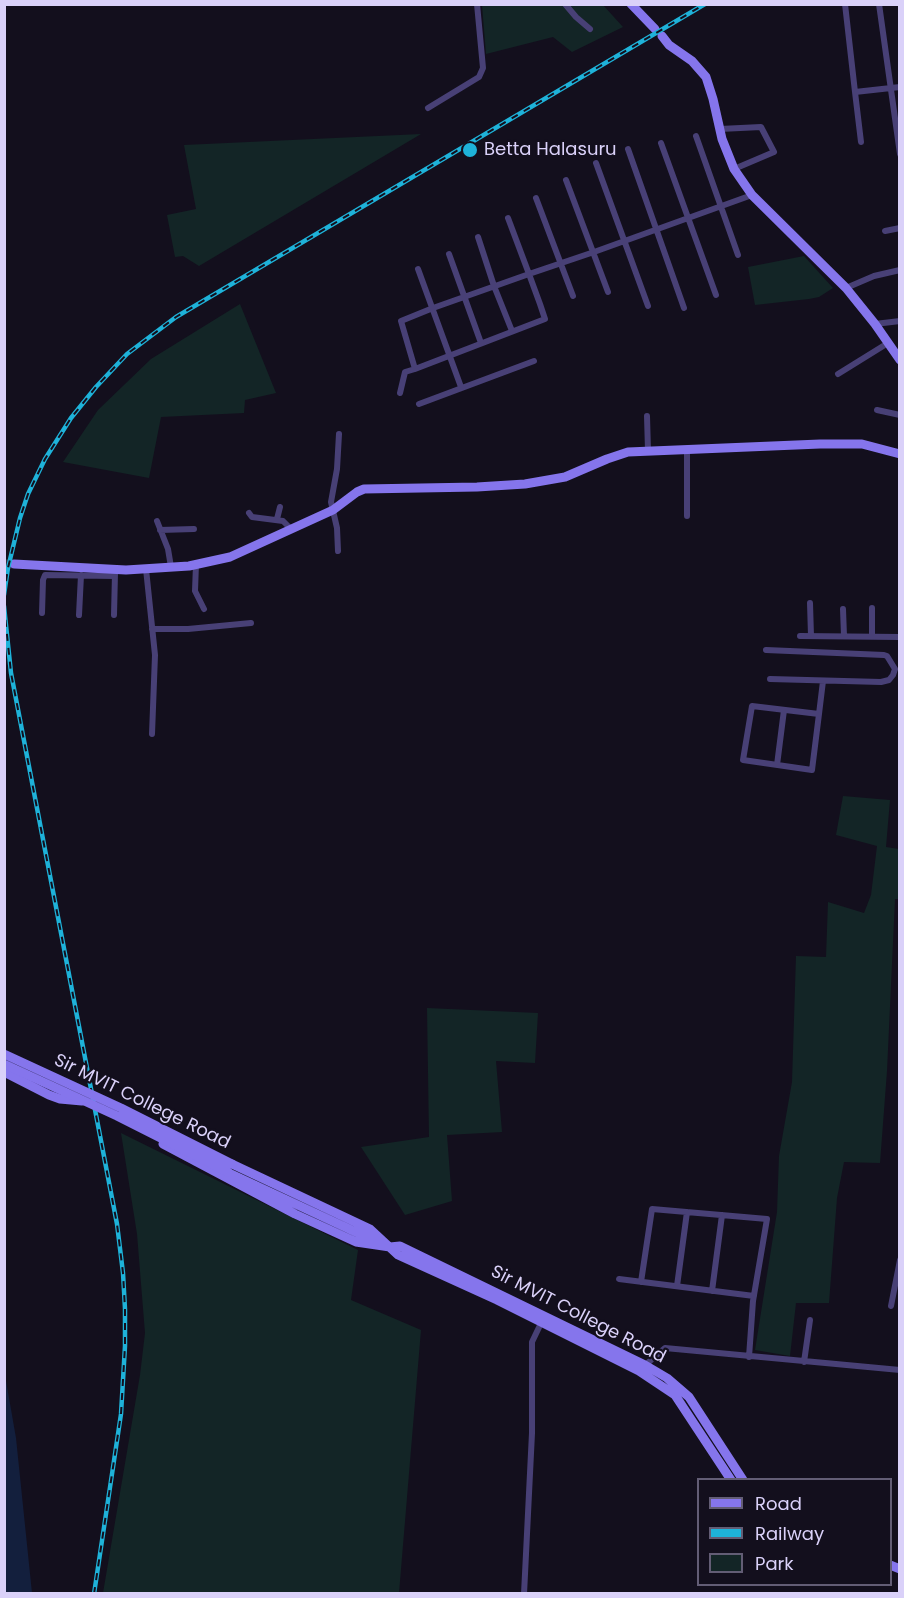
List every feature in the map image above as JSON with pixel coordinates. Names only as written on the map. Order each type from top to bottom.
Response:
[{"type":"main road","points":[[631,4],[669,45],[700,69],[706,77],[734,169],[752,195],[846,288],[900,360]]},
{"type":"main road","points":[[14,564],[115,573],[196,564],[230,557],[333,510],[364,489],[525,484],[565,477],[628,452],[862,444],[900,454]]},
{"type":"main road","name":"Sir MVIT College Road","points":[[4,1054],[121,1108],[230,1168]]},
{"type":"main road","name":"Sir MVIT College Road","points":[[4,1064],[230,1168],[370,1229],[398,1255],[667,1378],[689,1396],[742,1478]]},
{"type":"main road","name":"Sir MVIT College Road","points":[[4,1072],[49,1095],[86,1103],[295,1214],[346,1238],[390,1247]]},
{"type":"main road","name":"Sir MVIT College Road","points":[[642,1368],[675,1395],[730,1478]]},
{"type":"street","points":[[428,108],[479,77],[483,68],[477,4]]},
{"type":"street","points":[[565,4],[590,29]]},
{"type":"street","points":[[846,4],[861,142]]},
{"type":"street","points":[[879,4],[900,153]]},
{"type":"street","points":[[855,92],[900,87]]},
{"type":"street","points":[[720,129],[761,127],[774,152],[734,169]]},
{"type":"street","points":[[696,136],[738,255]]},
{"type":"street","points":[[661,143],[716,295]]},
{"type":"street","points":[[628,149],[684,308]]},
{"type":"street","points":[[596,163],[648,306]]},
{"type":"street","points":[[566,180],[608,292]]},
{"type":"street","points":[[415,369],[401,321],[752,195]]},
{"type":"street","points":[[536,198],[573,296]]},
{"type":"street","points":[[400,393],[405,372],[545,319],[508,218]]},
{"type":"street","points":[[885,231],[900,228]]},
{"type":"street","points":[[478,237],[494,286],[513,331]]},
{"type":"street","points":[[449,254],[481,343]]},
{"type":"street","points":[[418,269],[461,387]]},
{"type":"street","points":[[846,288],[874,276],[900,270]]},
{"type":"street","points":[[875,324],[900,321]]},
{"type":"street","points":[[838,374],[888,343]]},
{"type":"street","points":[[419,404],[534,361]]},
{"type":"street","points":[[877,410],[900,415]]},
{"type":"street","points":[[647,416],[648,451]]},
{"type":"street","points":[[338,551],[331,493],[337,469],[339,434]]},
{"type":"street","points":[[687,449],[687,516]]},
{"type":"street","points":[[277,519],[280,507]]},
{"type":"street","points":[[249,513],[252,517],[259,519],[283,521],[291,529]]},
{"type":"street","points":[[157,521],[168,549],[171,567]]},
{"type":"street","points":[[160,530],[194,529]]},
{"type":"street","points":[[196,564],[195,591],[204,609]]},
{"type":"street","points":[[146,569],[155,655],[152,734]]},
{"type":"street","points":[[42,613],[45,575],[115,573],[114,615]]},
{"type":"street","points":[[79,615],[81,575]]},
{"type":"street","points":[[810,603],[811,636]]},
{"type":"street","points":[[872,608],[872,636]]},
{"type":"street","points":[[843,609],[844,636]]},
{"type":"street","points":[[152,629],[188,630],[251,622]]},
{"type":"street","points":[[800,636],[900,637]]},
{"type":"street","points":[[766,650],[884,655],[897,669],[889,680],[881,682],[770,679]]},
{"type":"street","points":[[819,714],[752,706],[743,760],[812,770],[819,714],[823,681]]},
{"type":"street","points":[[777,765],[784,710]]},
{"type":"street","points":[[641,1282],[652,1209],[767,1219],[754,1296],[749,1357]]},
{"type":"street","points":[[677,1286],[687,1212]]},
{"type":"street","points":[[712,1291],[722,1215]]},
{"type":"street","points":[[891,1306],[900,1260]]},
{"type":"street","points":[[620,1279],[754,1296]]},
{"type":"street","points":[[524,1593],[532,1433],[532,1342],[542,1319]]},
{"type":"street","points":[[804,1362],[810,1320]]},
{"type":"street","points":[[642,1368],[665,1348],[900,1370]]},
{"type":"green space","points":[[482,5],[603,5],[623,27],[572,52],[553,37],[486,54]]},
{"type":"green space","points":[[421,134],[199,266],[183,256],[175,257],[167,215],[196,209],[184,145]]},
{"type":"green space","points":[[804,256],[833,288],[819,297],[755,305],[748,267]]},
{"type":"green space","points":[[240,304],[276,393],[245,400],[244,413],[161,417],[149,478],[63,462],[98,410],[151,359]]},
{"type":"green space","points":[[843,796],[890,800],[886,847],[899,849],[899,899],[895,899],[880,1163],[844,1162],[837,1198],[829,1303],[796,1303],[790,1356],[755,1350],[777,1212],[779,1156],[792,1082],[796,956],[826,957],[828,902],[864,913],[871,895],[877,846],[836,835]]},
{"type":"green space","points":[[427,1008],[538,1013],[535,1063],[496,1061],[502,1132],[447,1135],[452,1201],[405,1215],[361,1147],[429,1137]]},
{"type":"green space","points":[[121,1133],[358,1250],[351,1300],[421,1330],[399,1593],[103,1593],[145,1333],[137,1234]]},
{"type":"water","points":[[5,1375],[16,1438],[32,1593],[5,1593]]},
{"type":"tunnel","points":[[4,564],[14,564]]},
{"type":"railway","points":[[4,595],[20,518],[28,494],[45,459],[71,418],[127,354],[176,317],[705,4]]},
{"type":"railway","points":[[4,606],[11,673],[117,1224],[123,1273],[125,1346],[121,1414],[94,1594]]},
{"type":"place","name":"Betta Halasuru","points":[[470,150]]}]
